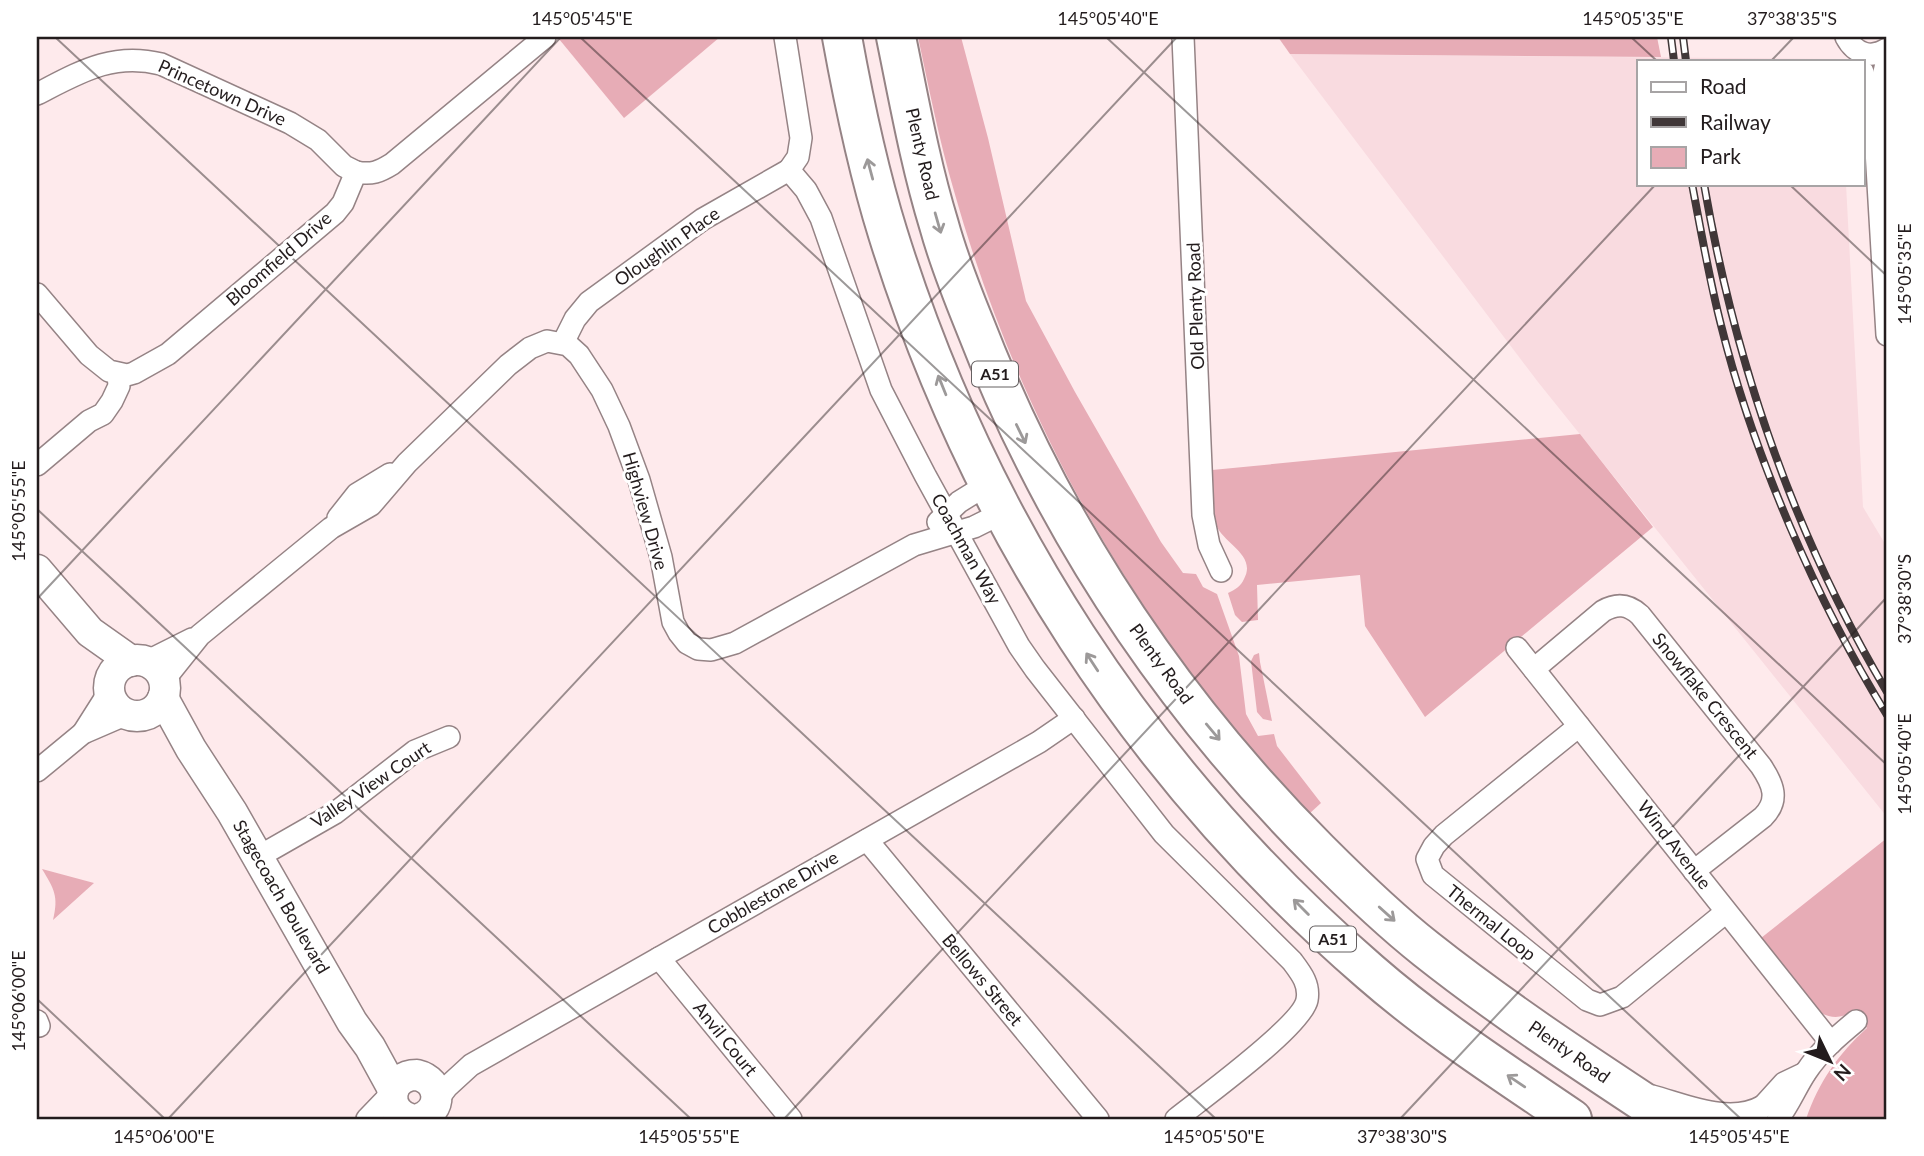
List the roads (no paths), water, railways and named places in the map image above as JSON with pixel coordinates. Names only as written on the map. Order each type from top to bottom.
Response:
[{"type":"highway","name":"A51","points":[[842,37],[865,153],[887,232],[945,393],[995,499],[1062,616],[1101,676],[1197,800],[1311,918],[1371,973],[1460,1042],[1572,1119]]},
{"type":"highway","name":"Plenty Road","points":[[896,37],[920,157],[939,228],[988,359],[1016,423],[1078,542],[1169,680],[1286,817],[1348,880],[1424,947],[1669,1119]]},
{"type":"street","points":[[356,172],[370,174],[392,163],[545,37]]},
{"type":"street","points":[[785,37],[801,138],[798,157],[789,170]]},
{"type":"street","name":"Old Plenty Road","points":[[1183,37],[1203,508],[1209,545],[1221,571]]},
{"type":"street","points":[[1847,39],[1855,49],[1865,54],[1875,54],[1887,49]]},
{"type":"street","points":[[1847,39],[1858,60]]},
{"type":"street","name":"Princetown Drive","points":[[37,94],[94,66],[112,61],[126,59],[161,64],[298,127],[318,140],[344,166],[356,172]]},
{"type":"street","points":[[1874,116],[1887,59]]},
{"type":"street","points":[[1864,76],[1874,116],[1887,335]]},
{"type":"street","name":"Oloughlin Place","points":[[563,343],[575,319],[589,302],[703,219],[789,170]]},
{"type":"street","name":"Coachman Way","points":[[789,170],[810,196],[821,218],[881,390],[1019,646],[1164,834],[1302,974],[1307,987],[1306,1002],[1290,1025],[1176,1119]]},
{"type":"street","name":"Bloomfield Drive","points":[[115,381],[168,354],[335,213],[343,203],[356,172]]},
{"type":"street","points":[[37,294],[89,355],[109,371],[115,381],[89,421],[37,465]]},
{"type":"street","points":[[37,771],[331,528],[357,494],[407,463],[521,355],[540,343],[563,343]]},
{"type":"street","name":"Highview Drive","points":[[563,343],[573,349],[585,363],[602,390],[619,426],[639,480],[661,557],[673,622],[682,638],[692,646],[711,650],[735,643],[951,523],[959,502],[995,499]]},
{"type":"street","name":"Highview Drive","points":[[951,523],[974,527],[995,499]]},
{"type":"street","name":"Stagecoach Boulevard","points":[[37,570],[191,749],[232,812],[352,1022],[416,1103]]},
{"type":"street","name":"Snowflake Crescent","points":[[1534,669],[1603,611],[1617,605],[1629,607],[1640,615],[1761,766],[1772,783],[1772,807],[1694,871]]},
{"type":"street","name":"Wind Avenue","points":[[1517,648],[1830,1043]]},
{"type":"street","name":"Cobblestone Drive","points":[[416,1103],[440,1075],[471,1065],[1039,742],[1074,719]]},
{"type":"street","name":"Thermal Loop","points":[[1579,726],[1444,835],[1427,859],[1433,875],[1587,1000],[1600,1005],[1622,997],[1726,912]]},
{"type":"street","name":"Valley View Court","points":[[258,857],[335,813],[420,748],[449,737]]},
{"type":"street","name":"Bellows Street","points":[[867,840],[1098,1119]]},
{"type":"street","name":"Anvil Court","points":[[659,958],[791,1119]]},
{"type":"street","points":[[1797,1119],[1801,1081],[1830,1043],[1856,1021]]},
{"type":"street","points":[[1626,1091],[1726,1114],[1764,1115],[1784,1083],[1801,1081]]},
{"type":"street","points":[[367,1119],[416,1103]]},
{"type":"railway","points":[[1671,37],[1674,60]]},
{"type":"railway","points":[[1683,37],[1686,60]]},
{"type":"railway","points":[[1692,186],[1721,325],[1734,374],[1769,475],[1836,625],[1887,715]]},
{"type":"railway","points":[[1704,186],[1733,317],[1772,446],[1824,572],[1887,692]]}]
